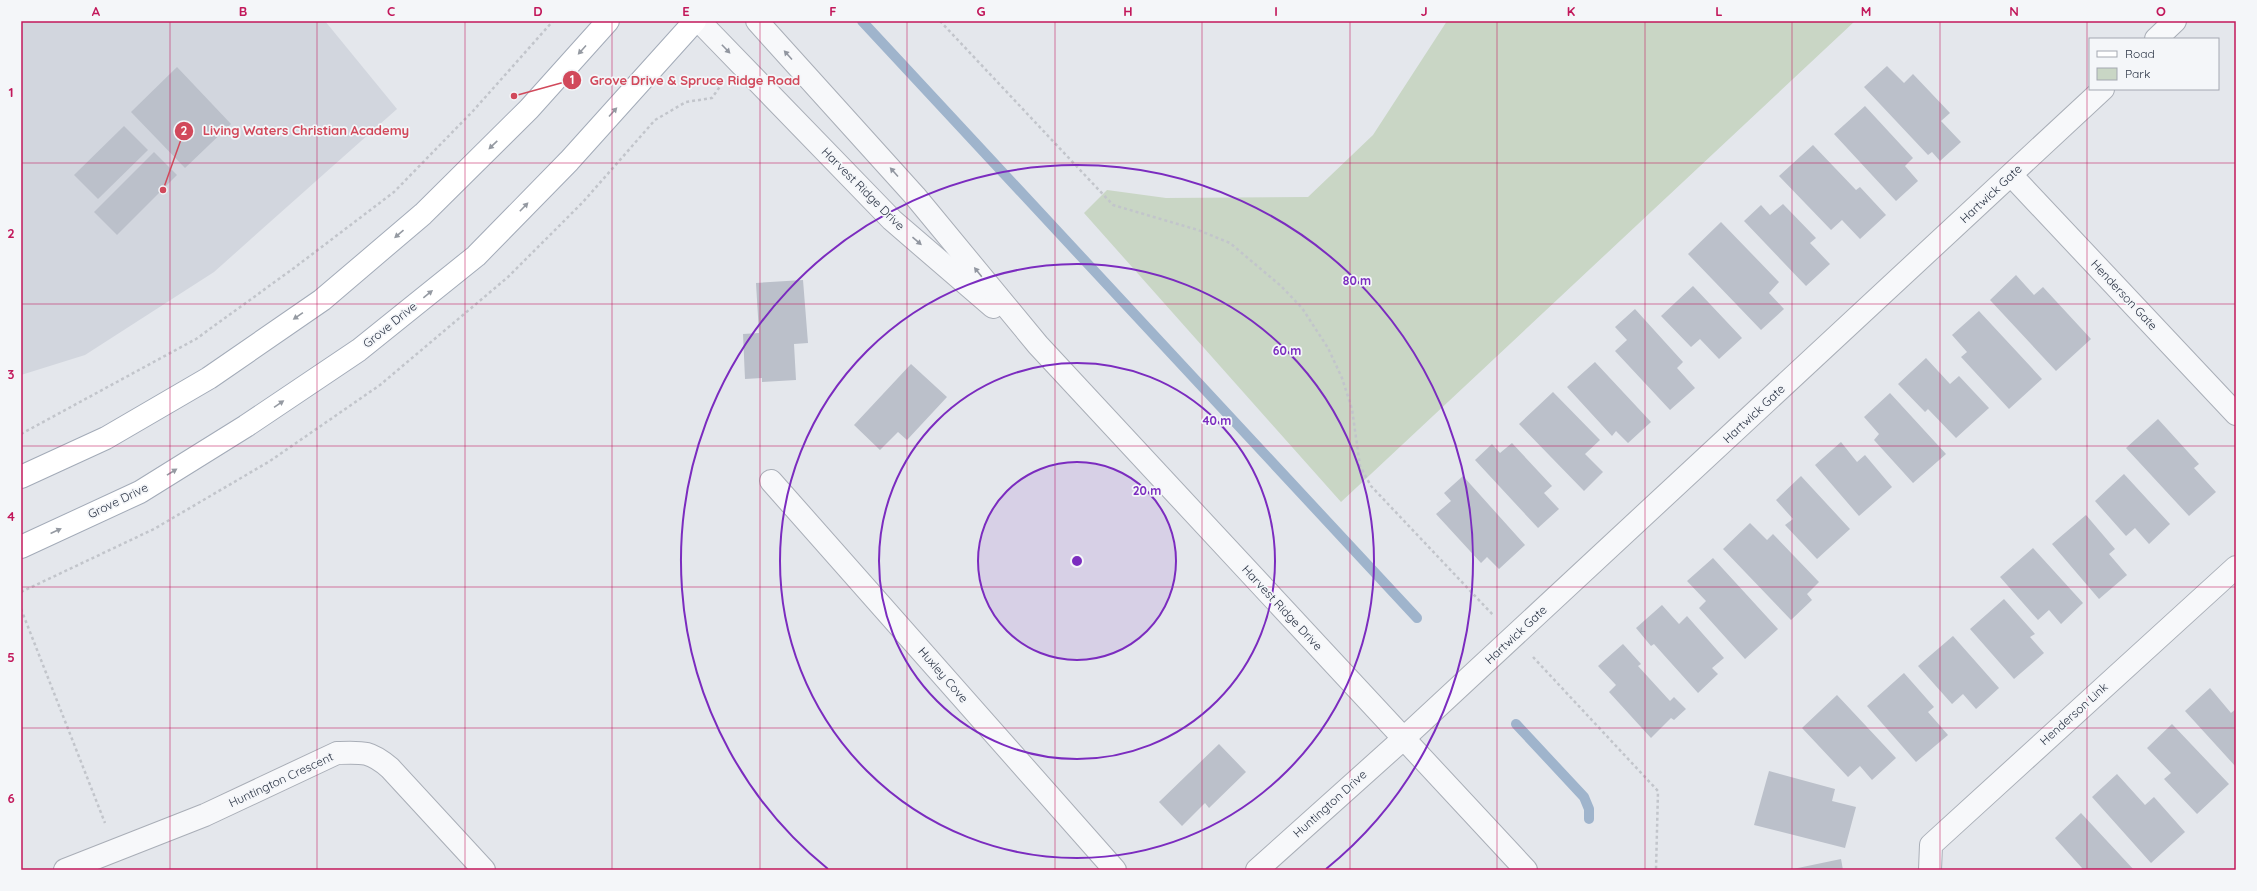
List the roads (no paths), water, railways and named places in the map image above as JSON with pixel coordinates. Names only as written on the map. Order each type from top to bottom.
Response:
[{"type":"main road","points":[[21,477],[106,438],[209,378],[322,300],[422,214],[529,110],[608,21]]},
{"type":"main road","name":"Grove Drive","points":[[21,547],[140,492],[246,426],[359,350],[476,256],[569,161],[695,21]]},
{"type":"street","name":"Harvest Ridge Drive","points":[[699,21],[892,220],[1038,345]]},
{"type":"street","name":"Harvest Ridge Drive","points":[[757,21],[915,196],[1038,345],[1526,870]]},
{"type":"street","points":[[2157,38],[2175,21]]},
{"type":"street","name":"Hartwick Gate","points":[[1403,739],[2012,176],[2102,90]]},
{"type":"street","name":"Henderson Gate","points":[[2012,176],[2236,414]]},
{"type":"street","name":"Huxley Cove","points":[[771,481],[1115,870]]},
{"type":"street","name":"Henderson Link","points":[[1930,870],[1931,845],[2236,567]]},
{"type":"street","name":"Huntington Drive","points":[[1257,870],[1403,739]]},
{"type":"street","name":"Huntington Crescent","points":[[65,870],[206,815],[337,753],[358,752],[375,756],[390,768],[484,870]]},
{"type":"waterway","points":[[862,21],[1417,618]]},
{"type":"waterway","points":[[1516,724],[1584,797],[1589,809],[1589,819]]},
{"type":"place","name":"Grove Drive & Spruce Ridge Road","points":[[514,96]]},
{"type":"place","name":"Living Waters Christian Academy","points":[[163,190]]}]
